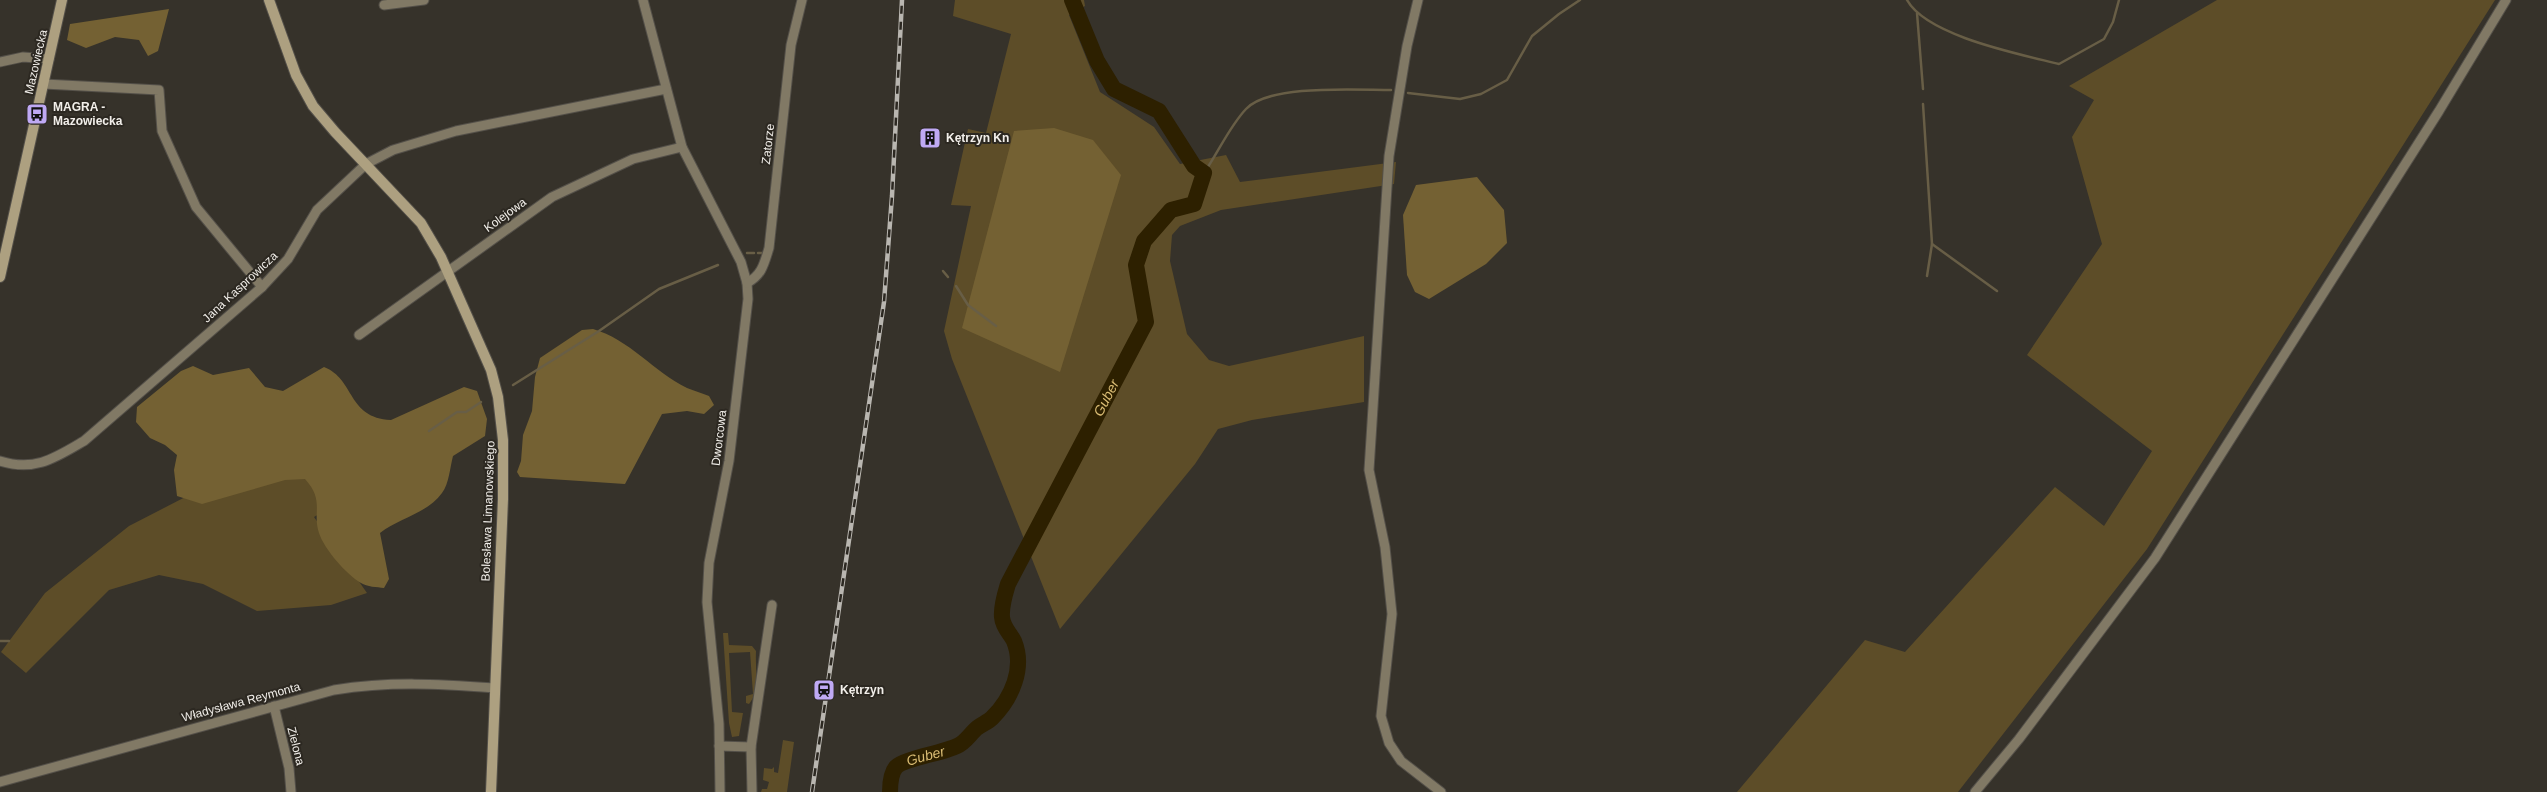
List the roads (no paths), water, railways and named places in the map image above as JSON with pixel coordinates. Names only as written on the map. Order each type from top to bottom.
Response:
[{"type":"street","name":"Mazowiecka","points":[[0,277],[62,0]]},
{"type":"street","name":"Bolesława Limanowskiego","points":[[269,0],[296,75],[309,99],[323,118],[420,223],[448,271],[488,361],[502,420],[503,500],[491,792]]},
{"type":"street","points":[[384,5],[424,0]]},
{"type":"street","name":"Dworcowa","points":[[643,0],[682,147],[741,262],[747,283],[748,299],[729,461],[709,563],[707,602],[715,660],[720,792]]},
{"type":"street","name":"Zatorze","points":[[747,283],[756,278],[762,270],[769,248],[791,46],[802,0]]},
{"type":"street","points":[[1418,0],[1407,46],[1389,156],[1369,470],[1385,547],[1392,614],[1381,716],[1389,743],[1401,761],[1441,792]]},
{"type":"street","points":[[1975,792],[2019,739],[2155,558],[2439,111],[2506,0]]},
{"type":"street","points":[[0,62],[23,57],[49,58]]},
{"type":"street","points":[[44,84],[159,90],[162,131],[196,207],[262,287]]},
{"type":"street","name":"Jana Kasprowicza","points":[[0,461],[36,465],[58,456],[84,441],[262,287],[288,259],[317,210],[366,164],[393,150],[456,131],[666,89]]},
{"type":"street","name":"Kolejowa","points":[[359,335],[552,197],[633,160],[682,147]]},
{"type":"street","points":[[752,792],[751,747],[772,604]]},
{"type":"street","name":"Władysława Reymonta","points":[[0,782],[334,690],[374,684],[441,684],[495,688]]},
{"type":"street","name":"Zielona","points":[[274,706],[289,768],[291,792]]},
{"type":"street","points":[[719,746],[751,747]]},
{"type":"waterway","name":"Guber","points":[[890,792],[892,775],[896,767],[907,761],[960,745],[977,728],[992,718],[1011,692],[1015,682],[1018,662],[1014,641],[1005,627],[1002,617],[1008,584],[1146,322],[1136,265],[1144,241],[1171,210],[1194,204],[1204,173],[1194,166],[1159,111],[1114,89],[1097,61],[1072,0]]},
{"type":"waterway","points":[[1408,93],[1460,99],[1481,94],[1507,80],[1532,36],[1580,0]]},
{"type":"waterway","points":[[1907,0],[1918,13],[1934,24],[1953,33],[1999,49],[2059,64],[2104,39],[2113,22],[2119,0]]},
{"type":"waterway","points":[[1917,13],[1923,89]]},
{"type":"waterway","points":[[1204,173],[1240,116],[1257,101],[1273,95],[1314,90],[1391,90]]},
{"type":"waterway","points":[[1923,104],[1932,244],[1927,276]]},
{"type":"waterway","points":[[1932,244],[1997,291]]},
{"type":"waterway","points":[[747,253],[754,253]]},
{"type":"waterway","points":[[513,385],[599,331],[659,289],[718,265]]},
{"type":"waterway","points":[[943,271],[948,277]]},
{"type":"waterway","points":[[956,286],[968,305],[996,326]]},
{"type":"waterway","points":[[429,431],[457,412],[466,412],[481,402]]},
{"type":"waterway","points":[[0,641],[9,641]]},
{"type":"railway","points":[[812,792],[884,302],[892,196],[902,0]]},
{"type":"place","name":"MAGRA - Mazowiecka","points":[[37,114]]},
{"type":"place","name":"Kętrzyn Kn","points":[[930,138]]},
{"type":"place","name":"Kętrzyn","points":[[824,690]]}]
